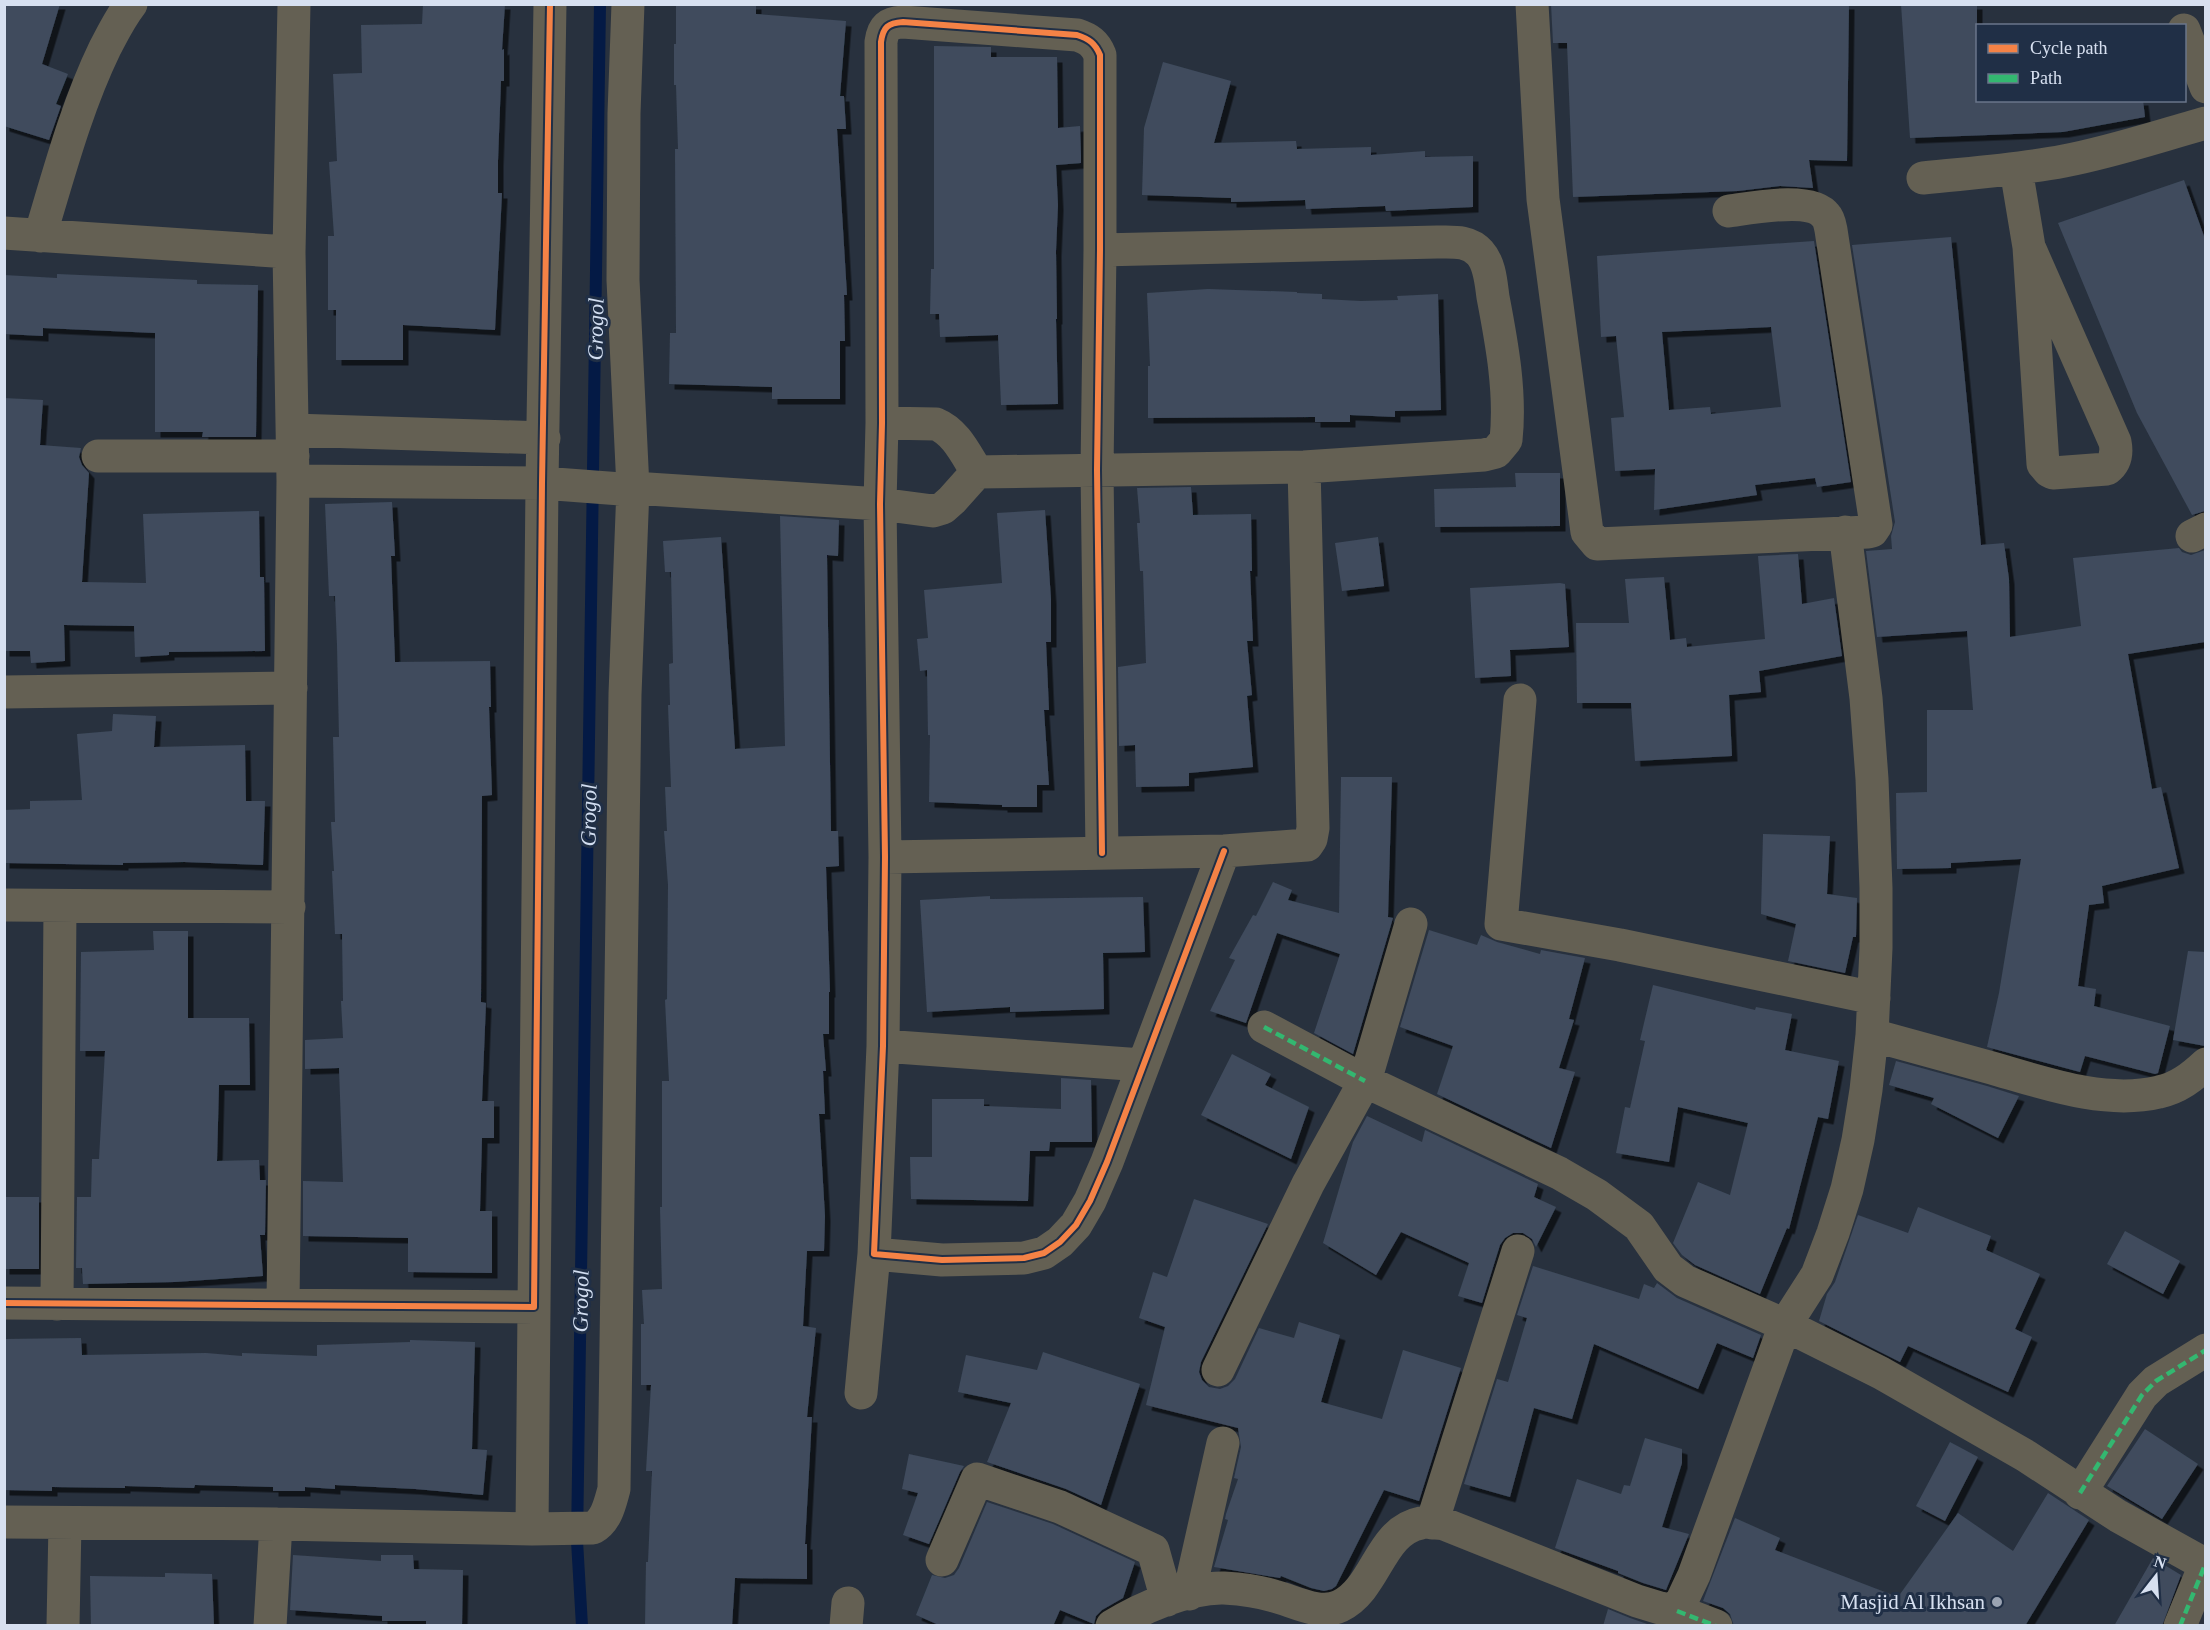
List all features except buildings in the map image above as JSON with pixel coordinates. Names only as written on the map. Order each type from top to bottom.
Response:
[{"type":"street","points":[[40,236],[88,85],[121,17],[131,4]]},
{"type":"street","points":[[284,1305],[293,456],[290,252],[294,4]]},
{"type":"street","points":[[532,1529],[534,1307],[551,483],[544,438],[550,4]]},
{"type":"street","points":[[4,1522],[578,1529],[599,1525],[608,1510],[614,1489],[625,694],[627,489],[623,280],[628,4]]},
{"type":"street","points":[[1532,4],[1543,199],[1587,532],[1597,544],[1872,531],[1876,523],[1831,230],[1827,217],[1818,209],[1789,205],[1729,211]]},
{"type":"street","points":[[2175,4],[2182,24]]},
{"type":"street","points":[[861,1393],[874,1254],[883,1046],[885,857],[880,504],[882,423],[881,42],[882,32],[886,25],[903,21],[1077,35],[1096,45],[1101,67],[1101,250],[1097,470],[1102,853]]},
{"type":"street","points":[[2186,35],[2205,87]]},
{"type":"street","points":[[1923,178],[2016,169],[2064,161],[2205,123]]},
{"type":"street","points":[[2016,169],[2029,247],[2043,464],[2054,473],[2108,469],[2115,459],[2117,451],[2115,442],[2029,247]]},
{"type":"street","points":[[4,233],[290,252]]},
{"type":"street","points":[[293,456],[551,483],[880,504],[933,511],[943,508],[977,472],[1304,466],[1484,455],[1496,452],[1506,440],[1507,408],[1503,348],[1488,271],[1481,254],[1471,245],[1457,242],[1101,250]]},
{"type":"street","points":[[882,423],[936,424],[944,428],[951,433],[977,472]]},
{"type":"street","points":[[98,456],[293,456],[544,438]]},
{"type":"street","points":[[885,857],[1224,851],[1307,845],[1313,828],[1304,466]]},
{"type":"street","points":[[1677,1611],[1694,1575],[1785,1325],[1817,1275],[1847,1189],[1858,1140],[1872,1035],[1876,888],[1866,698],[1845,532]]},
{"type":"street","points":[[4,692],[291,688]]},
{"type":"street","points":[[1520,700],[1501,924],[1620,945],[1874,998]]},
{"type":"street","points":[[874,1254],[942,1260],[1024,1258],[1044,1254],[1060,1242],[1076,1225],[1090,1201],[1224,851]]},
{"type":"street","points":[[4,904],[289,907]]},
{"type":"street","points":[[57,1304],[60,906]]},
{"type":"street","points":[[1218,1370],[1308,1184],[1365,1081],[1411,924]]},
{"type":"street","points":[[1264,1027],[1365,1081],[1559,1173],[1597,1195],[1639,1226],[1668,1268],[1685,1281],[1785,1325],[1891,1378],[2026,1456],[2080,1493],[2205,1565],[2180,1626]]},
{"type":"street","points":[[1872,1035],[2035,1080],[2105,1094],[2138,1096],[2161,1092],[2182,1084],[2205,1064]]},
{"type":"street","points":[[883,1046],[1142,1065]]},
{"type":"street","points":[[1432,1523],[1518,1251]]},
{"type":"street","points":[[4,1304],[534,1307]]},
{"type":"street","points":[[2080,1493],[2142,1395],[2156,1381],[2205,1350]]},
{"type":"street","points":[[1178,1597],[1223,1443]]},
{"type":"street","points":[[942,1560],[977,1479],[1060,1507],[1153,1550],[1178,1597]]},
{"type":"street","points":[[63,1626],[65,1522]]},
{"type":"street","points":[[1112,1626],[1141,1609],[1178,1597],[1222,1588],[1273,1595],[1308,1607],[1327,1609],[1340,1606],[1353,1597],[1392,1540],[1406,1528],[1423,1522],[1444,1524],[1637,1601],[1677,1611],[1716,1626]]},
{"type":"street","points":[[270,1626],[276,1524]]},
{"type":"waterway","name":"Grogol","points":[[582,1626],[577,1541],[600,4]]},
{"type":"marked path","points":[[1264,1027],[1365,1081]]},
{"type":"marked path","points":[[2080,1493],[2142,1395],[2156,1381],[2206,1350]]},
{"type":"marked path","points":[[2180,1626],[2205,1565]]},
{"type":"marked path","points":[[1677,1611],[1716,1626]]},
{"type":"cycle path","points":[[4,1303],[534,1307],[542,483],[550,4]]},
{"type":"cycle path","points":[[1102,853],[1097,470],[1100,55],[1091,42],[1077,35],[894,23],[885,29],[881,42],[882,423],[880,504],[885,857],[883,1046],[874,1254],[942,1260],[1024,1258],[1044,1253],[1060,1242],[1076,1225],[1090,1201],[1107,1162],[1224,851]]},
{"type":"place","name":"Masjid Al Ikhsan","points":[[1997,1602]]}]
